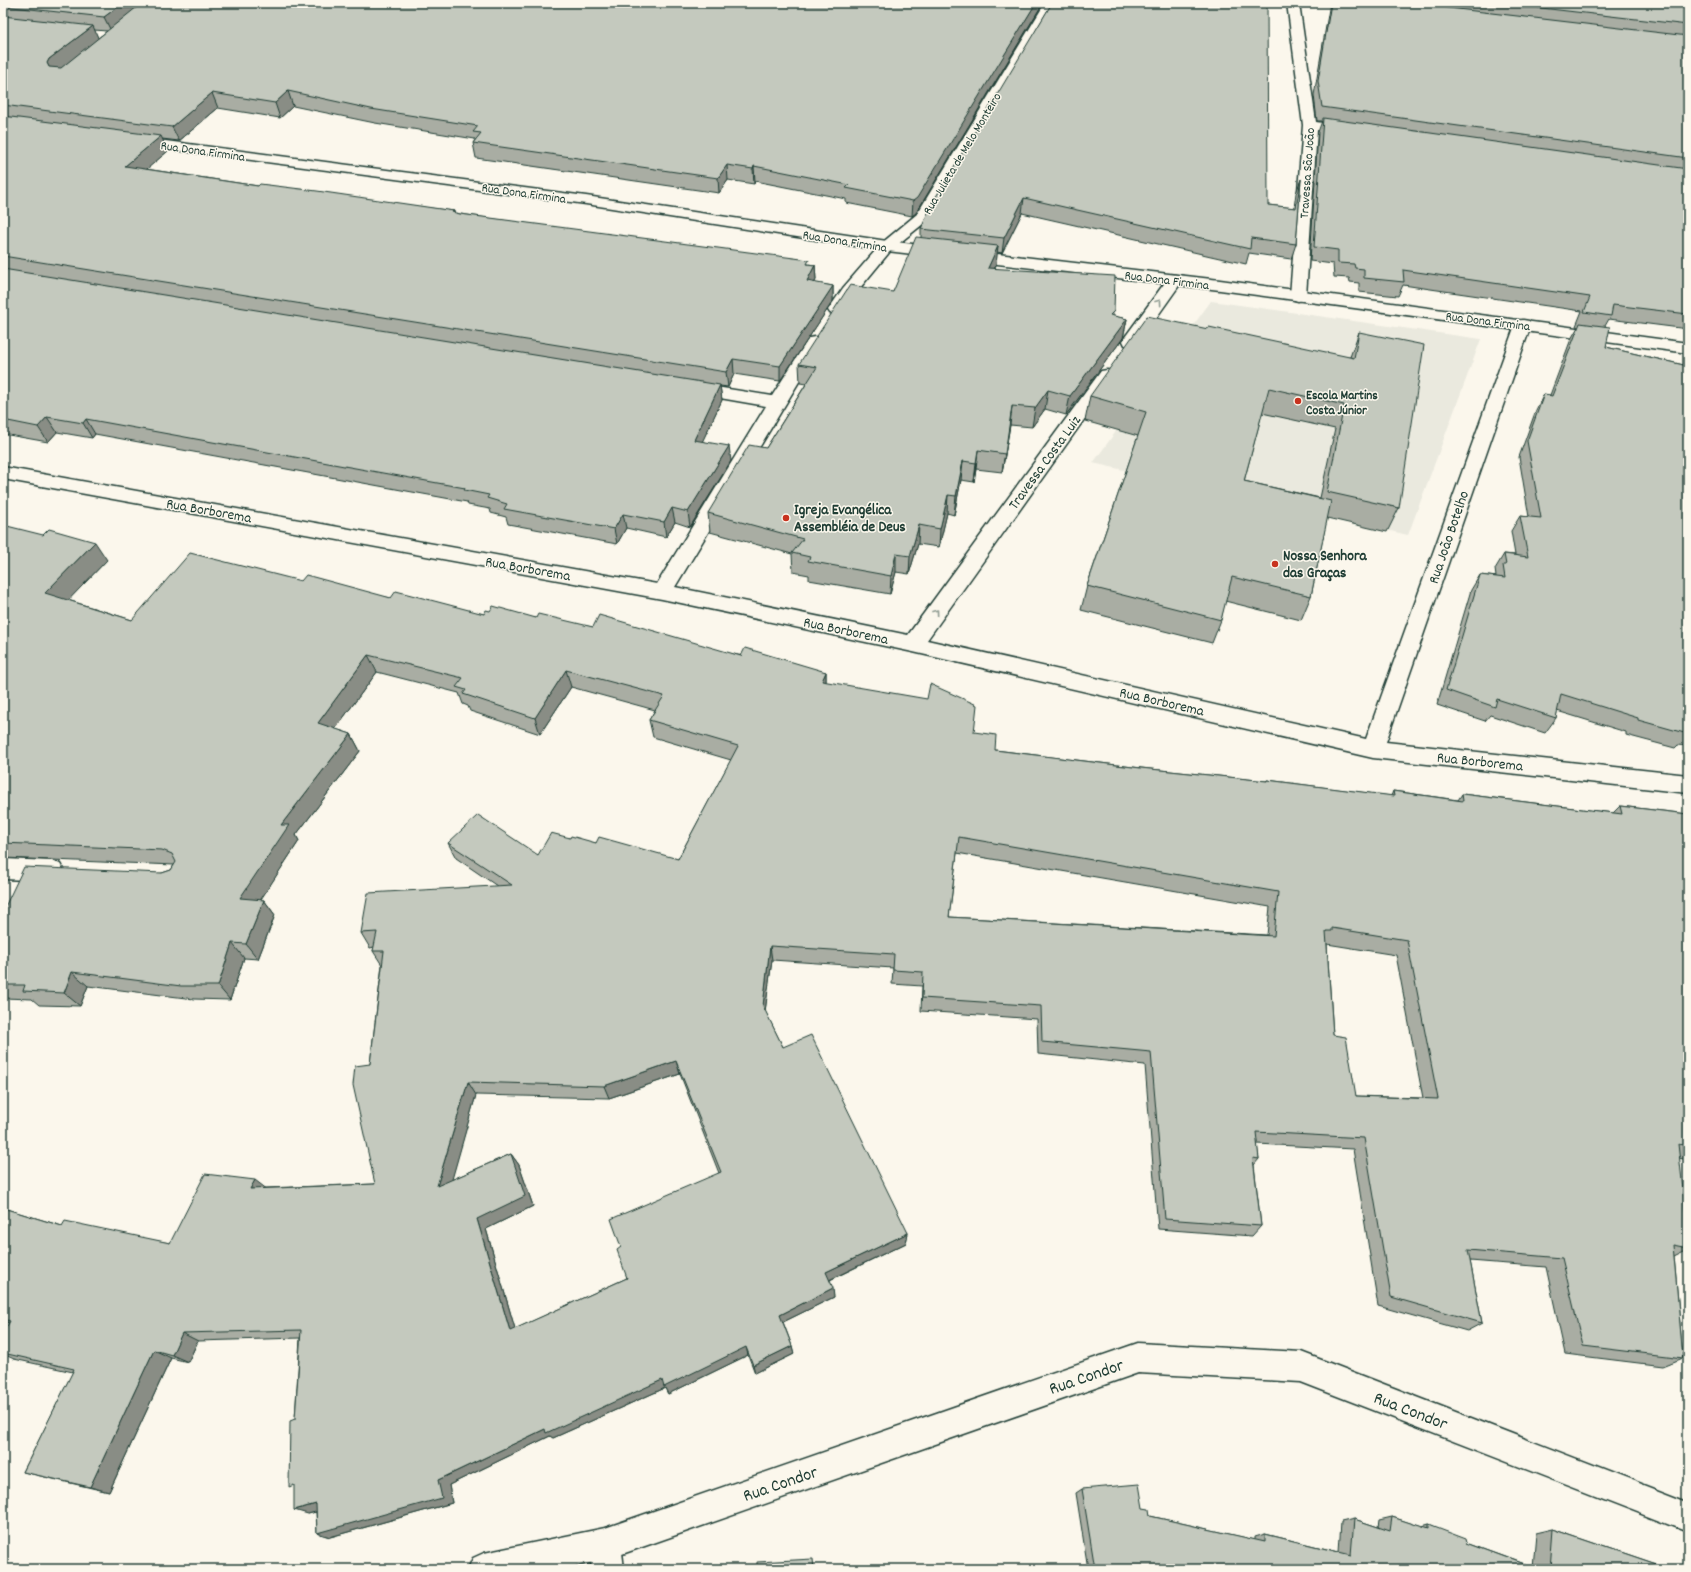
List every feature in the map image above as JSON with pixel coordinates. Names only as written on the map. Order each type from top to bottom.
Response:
[{"type":"street","name":"Rua Julieta de Melo Monteiro","points":[[662,592],[777,402],[849,291],[887,246],[923,217],[1051,3]]},
{"type":"street","name":"Travessa São João","points":[[1293,3],[1310,126],[1298,296]]},
{"type":"street","points":[[1310,126],[1365,133]]},
{"type":"street","name":"Rua Dona Firmina","points":[[121,139],[586,200],[887,246],[1175,280],[1524,325],[1688,348]]},
{"type":"street","name":"Travessa Costa Luiz","points":[[913,644],[1175,280]]},
{"type":"street","name":"Rua João Botelho","points":[[1373,749],[1524,325]]},
{"type":"street","points":[[674,385],[777,402]]},
{"type":"street","name":"Rua Borborema","points":[[3,472],[662,592],[913,644],[1373,749],[1688,784]]},
{"type":"street","points":[[3,869],[73,872]]},
{"type":"street","name":"Rua Condor","points":[[484,1569],[606,1556],[1138,1358],[1301,1367],[1688,1517]]},
{"type":"shaded area","name":"Escola Martins Costa Júnior","points":[[1211,301],[1481,339],[1408,535],[1093,463]]},
{"type":"building","points":[[3,3],[123,3],[104,17],[3,6]]},
{"type":"building","points":[[142,3],[1036,3],[917,198],[913,201],[846,188],[849,185],[754,166],[753,169],[727,165],[718,178],[473,143],[481,133],[473,132],[478,126],[371,109],[288,91],[275,103],[212,93],[172,127],[3,105],[3,16],[93,26],[49,59],[47,63],[49,67],[61,68]]},
{"type":"building","points":[[1052,3],[1267,3],[1268,205],[1296,208],[1301,179],[1296,244],[1251,238],[1250,249],[1024,198],[1004,238],[921,229],[931,205]]},
{"type":"building","points":[[1331,3],[1406,3],[1688,36],[1688,158],[1322,107],[1318,81]]},
{"type":"building","points":[[1498,3],[1688,3],[1688,25]]},
{"type":"building","points":[[3,116],[161,136],[125,166],[258,186],[260,184],[317,191],[454,211],[452,212],[460,214],[809,260],[807,264],[815,265],[807,281],[833,286],[780,366],[733,359],[726,372],[3,256]]},
{"type":"building","points":[[1323,118],[1688,169],[1688,314],[1613,305],[1611,316],[1584,312],[1590,297],[1403,270],[1404,282],[1364,278],[1364,269],[1355,268],[1354,264],[1338,263],[1338,250],[1314,247]]},
{"type":"building","points":[[916,237],[998,246],[988,268],[1115,276],[1114,311],[1110,315],[1127,319],[1070,396],[1048,390],[1035,408],[1012,406],[1005,454],[978,450],[976,463],[963,461],[956,496],[948,495],[940,529],[919,525],[910,556],[896,554],[891,576],[808,561],[810,557],[792,553],[803,539],[708,513],[749,445],[766,448],[817,367],[799,364],[850,285],[893,292]]},
{"type":"building","points":[[3,269],[720,385],[694,440],[729,446],[688,512],[672,508],[664,522],[623,514],[614,529],[504,509],[507,504],[487,498],[489,495],[464,490],[465,488],[86,419],[83,423],[47,417],[38,427],[3,420]]},
{"type":"building","points":[[1147,316],[1208,329],[1209,327],[1354,358],[1359,332],[1424,345],[1399,508],[1327,492],[1344,405],[1269,388],[1244,481],[1331,501],[1311,596],[1232,577],[1221,620],[1087,586],[1146,412],[1090,396]]},
{"type":"building","points":[[1580,323],[1610,327],[1606,347],[1688,366],[1688,734],[1638,720],[1638,718],[1561,694],[1556,718],[1497,699],[1495,707],[1446,690],[1480,575],[1505,578],[1503,565],[1506,565],[1504,554],[1528,557],[1520,516],[1541,518],[1527,441],[1544,394],[1552,396]]},
{"type":"building","points":[[3,525],[43,535],[49,529],[95,542],[45,593],[132,620],[190,553],[301,581],[306,575],[391,598],[396,591],[484,614],[486,610],[490,611],[493,606],[536,618],[538,614],[593,627],[599,615],[741,656],[745,648],[826,672],[822,681],[927,699],[930,684],[977,705],[974,732],[996,735],[995,750],[1141,768],[1267,780],[1394,796],[1393,791],[1463,801],[1462,794],[1622,814],[1620,806],[1688,814],[1688,1146],[1678,1144],[1688,1248],[1673,1245],[1683,1358],[1583,1346],[1562,1258],[1468,1250],[1482,1323],[1391,1297],[1364,1138],[1256,1132],[1259,1159],[1253,1158],[1261,1226],[1165,1219],[1151,1052],[1042,1042],[1041,1006],[922,998],[923,972],[893,970],[894,954],[770,946],[763,1006],[783,1047],[811,1035],[908,1233],[826,1272],[833,1288],[780,1315],[792,1346],[753,1365],[746,1347],[664,1387],[662,1380],[546,1433],[545,1429],[438,1480],[442,1498],[317,1533],[316,1504],[294,1510],[294,1485],[289,1487],[290,1421],[295,1419],[301,1330],[182,1333],[172,1355],[154,1350],[90,1487],[23,1472],[74,1369],[3,1353],[3,1334],[10,1321],[3,1319],[3,1208],[62,1226],[65,1221],[170,1243],[205,1174],[255,1180],[250,1189],[375,1184],[353,1085],[355,1066],[370,1064],[384,951],[373,951],[377,932],[361,933],[368,893],[512,885],[448,843],[478,815],[538,855],[551,833],[570,838],[571,836],[596,843],[599,837],[678,859],[738,746],[649,720],[664,696],[566,670],[535,718],[463,694],[466,690],[456,687],[463,678],[368,655],[318,723],[351,734],[281,825],[289,825],[240,898],[264,900],[246,944],[232,943],[218,986],[181,986],[72,972],[64,993],[23,991],[25,985],[3,985],[3,911],[24,867],[162,873],[171,870],[176,862],[172,854],[162,850],[3,843]],"holes":[[[959,837],[1278,892],[1274,936],[949,917]],[[1332,928],[1407,940],[1438,1099],[1356,1096],[1346,1037],[1333,1035],[1326,931],[1332,931]],[[676,1061],[721,1172],[611,1219],[621,1247],[617,1250],[627,1278],[510,1331],[477,1219],[525,1196],[511,1154],[437,1186],[468,1082],[604,1086]]]},
{"type":"building","points":[[1139,1484],[1143,1508],[1149,1509],[1150,1516],[1265,1542],[1265,1534],[1351,1555],[1354,1519],[1390,1531],[1392,1517],[1429,1529],[1429,1525],[1466,1539],[1467,1543],[1538,1569],[1095,1569],[1082,1489]]},
{"type":"building","points":[[1553,1529],[1671,1569],[1550,1569]]},
{"type":"building","points":[[813,1559],[814,1569],[757,1569],[757,1562]]},
{"type":"place","name":"Escola Martins Costa Júnior","points":[[1298,401]]},
{"type":"place","name":"Igreja Evangélica Assembléia de Deus","points":[[786,518]]},
{"type":"place","name":"Nossa Senhora das Graças","points":[[1275,564]]}]
